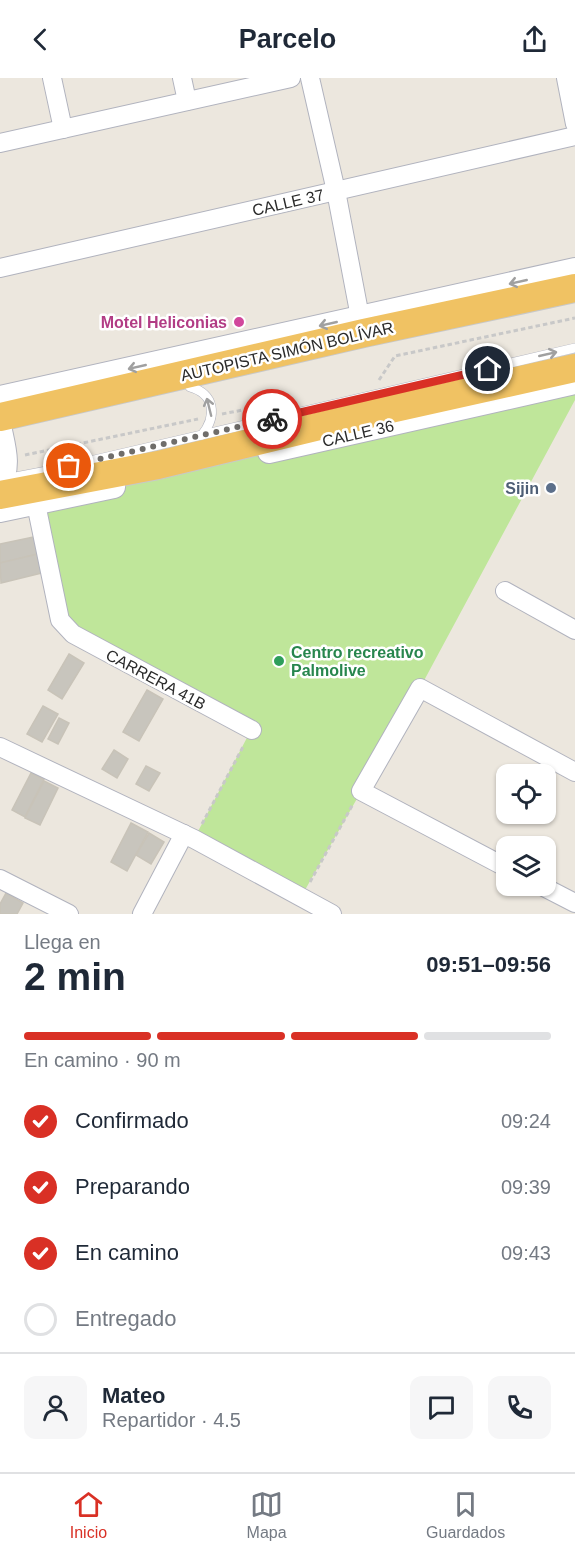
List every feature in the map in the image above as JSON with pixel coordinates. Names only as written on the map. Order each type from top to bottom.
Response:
[{"type":"highway","name":"AUTOPISTA SIMÓN BOLÍVAR","points":[[3,426],[364,333],[575,288]]},
{"type":"highway","points":[[2,480],[158,465],[382,411],[575,368]]},
{"type":"highway","points":[[158,465],[201,468],[232,448]]},
{"type":"street","points":[[52,78],[63,129]]},
{"type":"street","points":[[182,78],[187,102]]},
{"type":"street","points":[[0,143],[291,78]]},
{"type":"street","points":[[310,78],[336,191],[360,317]]},
{"type":"street","points":[[566,78],[575,124]]},
{"type":"street","name":"CALLE 37","points":[[0,268],[575,136]]},
{"type":"street","points":[[0,397],[575,269]]},
{"type":"street","name":"CALLE 36","points":[[0,511],[575,383]]},
{"type":"street","points":[[2,480],[3,426]]},
{"type":"street","name":"CARRERA 41B","points":[[36,504],[60,620],[73,634],[252,730]]},
{"type":"street","points":[[505,591],[575,630]]},
{"type":"street","points":[[496,862],[361,791],[420,688],[575,772]]},
{"type":"street","points":[[0,747],[189,837],[298,905],[332,914]]},
{"type":"street","points":[[142,914],[189,837]]},
{"type":"street","points":[[0,879],[69,914]]},
{"type":"street","points":[[556,893],[575,903]]},
{"type":"lane","points":[[2,480],[575,348]]},
{"type":"lane","points":[[178,389],[201,384]]},
{"type":"lane","points":[[190,387],[201,391],[211,405],[212,416],[202,435]]},
{"type":"path","points":[[376,384],[395,356],[575,318]]},
{"type":"path","points":[[2,480],[212,416],[282,402]]},
{"type":"path","points":[[189,837],[252,730]]},
{"type":"path","points":[[298,905],[361,791]]},
{"type":"green space","name":"Centro recreativo Palmolive","points":[[575,383],[575,400],[420,688],[301,897],[194,839],[251,730],[73,634],[36,504]]},
{"type":"building","points":[[34,537],[38,554],[0,563],[0,544]]},
{"type":"building","points":[[38,554],[42,573],[1,583],[0,563]]},
{"type":"building","points":[[69,654],[84,663],[62,699],[48,690]]},
{"type":"building","points":[[147,690],[163,699],[139,741],[123,732]]},
{"type":"building","points":[[43,706],[58,714],[42,742],[27,734]]},
{"type":"building","points":[[59,718],[69,723],[58,744],[48,739]]},
{"type":"building","points":[[114,750],[128,759],[117,778],[102,769]]},
{"type":"building","points":[[146,766],[160,773],[149,791],[136,784]]},
{"type":"building","points":[[31,773],[44,779],[25,817],[12,810]]},
{"type":"building","points":[[44,781],[58,788],[40,825],[25,818]]},
{"type":"building","points":[[131,823],[148,832],[127,871],[111,862]]},
{"type":"building","points":[[149,833],[164,842],[151,864],[136,855]]},
{"type":"building","points":[[6,893],[23,903],[17,914],[0,914],[0,904]]},
{"type":"way so far","points":[[69,466],[272,419]]},
{"type":"place","name":"Motel Heliconias","points":[[239,322]]},
{"type":"place","name":"Sijin","points":[[551,488]]},
{"type":"place","name":"Centro recreativo Palmolive","points":[[279,661]]},
{"type":"route","points":[[272,419],[488,369]]}]
